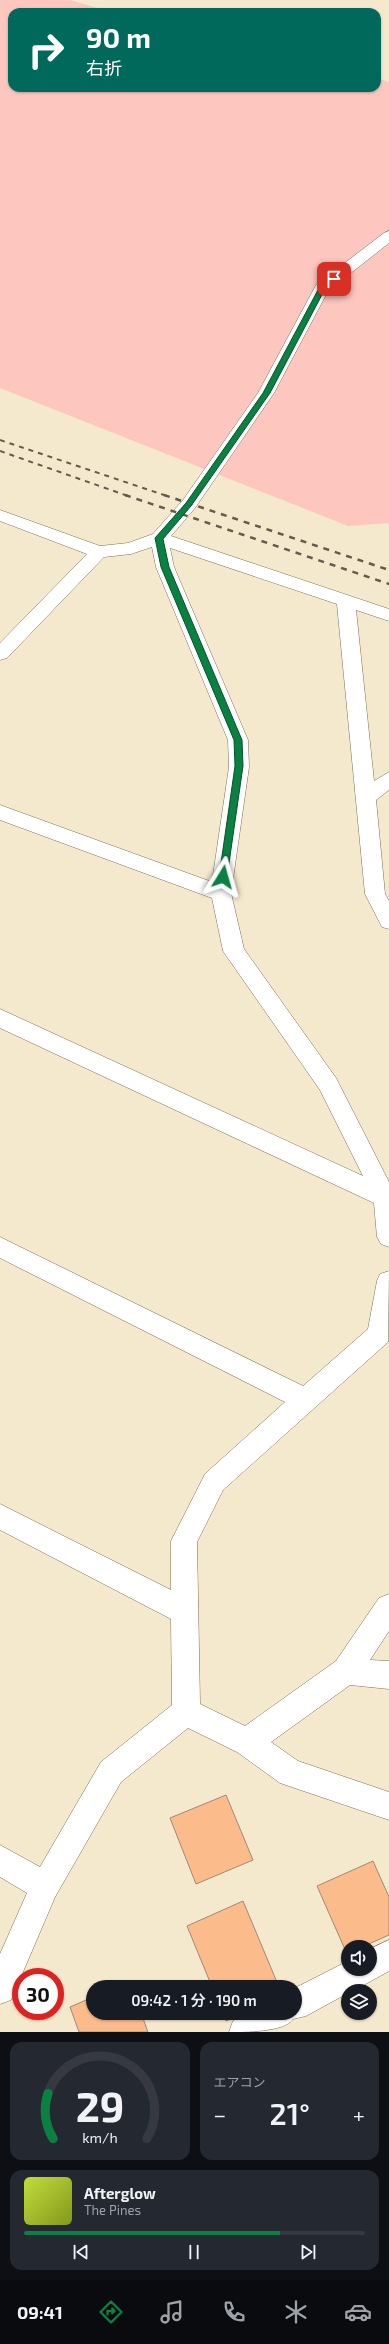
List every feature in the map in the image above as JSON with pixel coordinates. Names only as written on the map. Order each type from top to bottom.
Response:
[{"type":"street","points":[[0,515],[99,552],[131,548],[159,538],[189,504],[266,393],[322,288],[389,236]]},
{"type":"street","points":[[159,538],[389,615]]},
{"type":"street","points":[[159,538],[165,567],[238,740],[239,766],[220,892],[234,951],[328,1084],[385,1197],[389,1237]]},
{"type":"street","points":[[0,654],[99,552]]},
{"type":"street","points":[[346,601],[375,894],[389,921]]},
{"type":"street","points":[[365,798],[389,780]]},
{"type":"street","points":[[0,812],[220,892]]},
{"type":"street","points":[[0,1018],[385,1197]]},
{"type":"street","points":[[0,1247],[304,1400]]},
{"type":"street","points":[[186,1712],[184,1541],[214,1482],[379,1334],[385,1320],[389,1281]]},
{"type":"street","points":[[0,1516],[184,1611]]},
{"type":"street","points":[[247,1742],[346,1671],[389,1606]]},
{"type":"street","points":[[346,1671],[389,1675]]},
{"type":"street","points":[[186,1712],[247,1742],[290,1773],[389,1806]]},
{"type":"street","points":[[0,1989],[45,1887],[111,1772],[186,1712]]},
{"type":"street","points":[[0,1860],[45,1887]]},
{"type":"street","points":[[377,1961],[389,1955]]},
{"type":"street","points":[[302,2001],[350,1976]]},
{"type":"street","points":[[244,2032],[267,2020]]},
{"type":"shaded area","points":[[0,0],[70,0],[97,8],[8,8],[8,92],[381,92],[381,79],[389,82],[389,523],[348,526],[0,388]]},
{"type":"building","points":[[226,1795],[253,1860],[196,1884],[170,1818]]},
{"type":"building","points":[[373,1861],[389,1897],[389,1935],[377,1940],[341,1940],[317,1886]]},
{"type":"building","points":[[243,1901],[276,1980],[209,1980],[187,1926]]},
{"type":"building","points":[[86,2000],[86,2020],[144,2020],[148,2032],[79,2032],[70,2007]]},
{"type":"railway","points":[[0,440],[167,496]]},
{"type":"railway","points":[[0,451],[128,496]]},
{"type":"railway","points":[[125,495],[389,584]]},
{"type":"railway","points":[[167,496],[389,570]]},
{"type":"route","points":[[223,877],[239,766],[238,740],[165,567],[159,538],[189,504],[266,393],[322,288],[334,279]]}]
